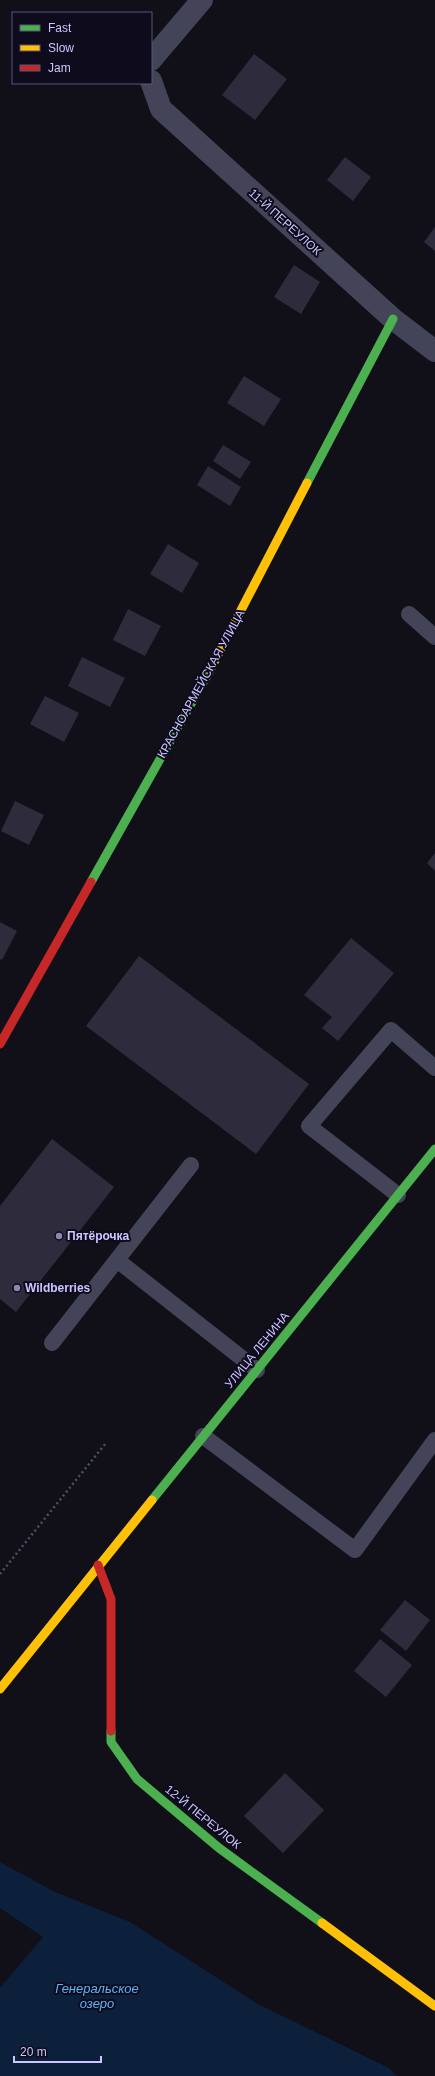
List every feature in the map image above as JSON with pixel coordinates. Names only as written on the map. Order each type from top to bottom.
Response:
[{"type":"street","points":[[152,59],[202,0]]},
{"type":"street","name":"11-Й ПЕРЕУЛОК","points":[[152,84],[161,109],[392,319],[435,351]]},
{"type":"street","name":"КРАСНОАРМЕЙСКАЯ УЛИЦА","points":[[0,1044],[207,675],[392,319]]},
{"type":"street","name":"УЛИЦА ЛЕНИНА","points":[[0,1689],[435,1149]]},
{"type":"street","name":"12-Й ПЕРЕУЛОК","points":[[98,1566],[111,1599],[111,1742],[137,1779],[219,1848],[435,2006]]},
{"type":"lane","points":[[409,614],[435,637]]},
{"type":"lane","points":[[398,1195],[310,1126],[391,1030],[435,1068]]},
{"type":"lane","points":[[52,1343],[191,1165]]},
{"type":"lane","points":[[117,1260],[257,1370]]},
{"type":"lane","points":[[203,1436],[355,1550],[435,1440]]},
{"type":"path","points":[[0,1574],[106,1443]]},
{"type":"water","name":"Генеральское озеро","points":[[0,1862],[53,1891],[130,1922],[258,2004],[389,2068],[397,2076],[0,2076],[0,1988],[43,1937],[0,1908]]},
{"type":"building","points":[[254,54],[287,79],[255,120],[222,95]]},
{"type":"building","points":[[345,157],[371,177],[353,201],[327,180]]},
{"type":"building","points":[[435,227],[435,251],[424,242]]},
{"type":"building","points":[[294,265],[320,282],[301,314],[274,297]]},
{"type":"building","points":[[244,376],[281,399],[264,426],[227,403]]},
{"type":"building","points":[[223,445],[251,462],[240,479],[213,461]]},
{"type":"building","points":[[208,466],[241,487],[230,506],[197,485]]},
{"type":"building","points":[[168,544],[199,563],[182,593],[150,574]]},
{"type":"building","points":[[128,609],[161,626],[145,656],[113,640]]},
{"type":"building","points":[[82,657],[125,678],[110,707],[68,686]]},
{"type":"building","points":[[45,696],[79,713],[64,742],[30,724]]},
{"type":"building","points":[[15,801],[44,815],[29,845],[1,831]]},
{"type":"building","points":[[435,853],[435,871],[427,863]]},
{"type":"building","points":[[0,922],[17,931],[2,960],[0,959]]},
{"type":"building","points":[[351,938],[394,973],[338,1041],[322,1028],[332,1017],[304,995]]},
{"type":"building","points":[[139,956],[309,1084],[256,1154],[86,1026]]},
{"type":"building","points":[[52,1139],[114,1187],[16,1312],[0,1299],[0,1206]]},
{"type":"building","points":[[405,1600],[430,1620],[406,1651],[380,1630]]},
{"type":"building","points":[[380,1639],[412,1665],[386,1697],[354,1671]]},
{"type":"building","points":[[285,1773],[324,1810],[283,1853],[244,1816]]},
{"type":"traffic: fast","points":[[307,483],[393,319]]},
{"type":"traffic: fast","points":[[91,882],[210,670]]},
{"type":"traffic: fast","points":[[152,1500],[435,1149]]},
{"type":"traffic: fast","points":[[111,1731],[111,1742],[137,1779],[219,1848],[322,1923]]},
{"type":"traffic: slow","points":[[210,670],[307,483]]},
{"type":"traffic: slow","points":[[0,1689],[152,1500]]},
{"type":"traffic: slow","points":[[322,1923],[435,2006]]},
{"type":"traffic: jam","points":[[0,1044],[91,882]]},
{"type":"traffic: jam","points":[[98,1565],[111,1599],[111,1731]]},
{"type":"place","name":"Пятёрочка","points":[[59,1236]]},
{"type":"place","name":"Wildberries","points":[[17,1288]]}]
